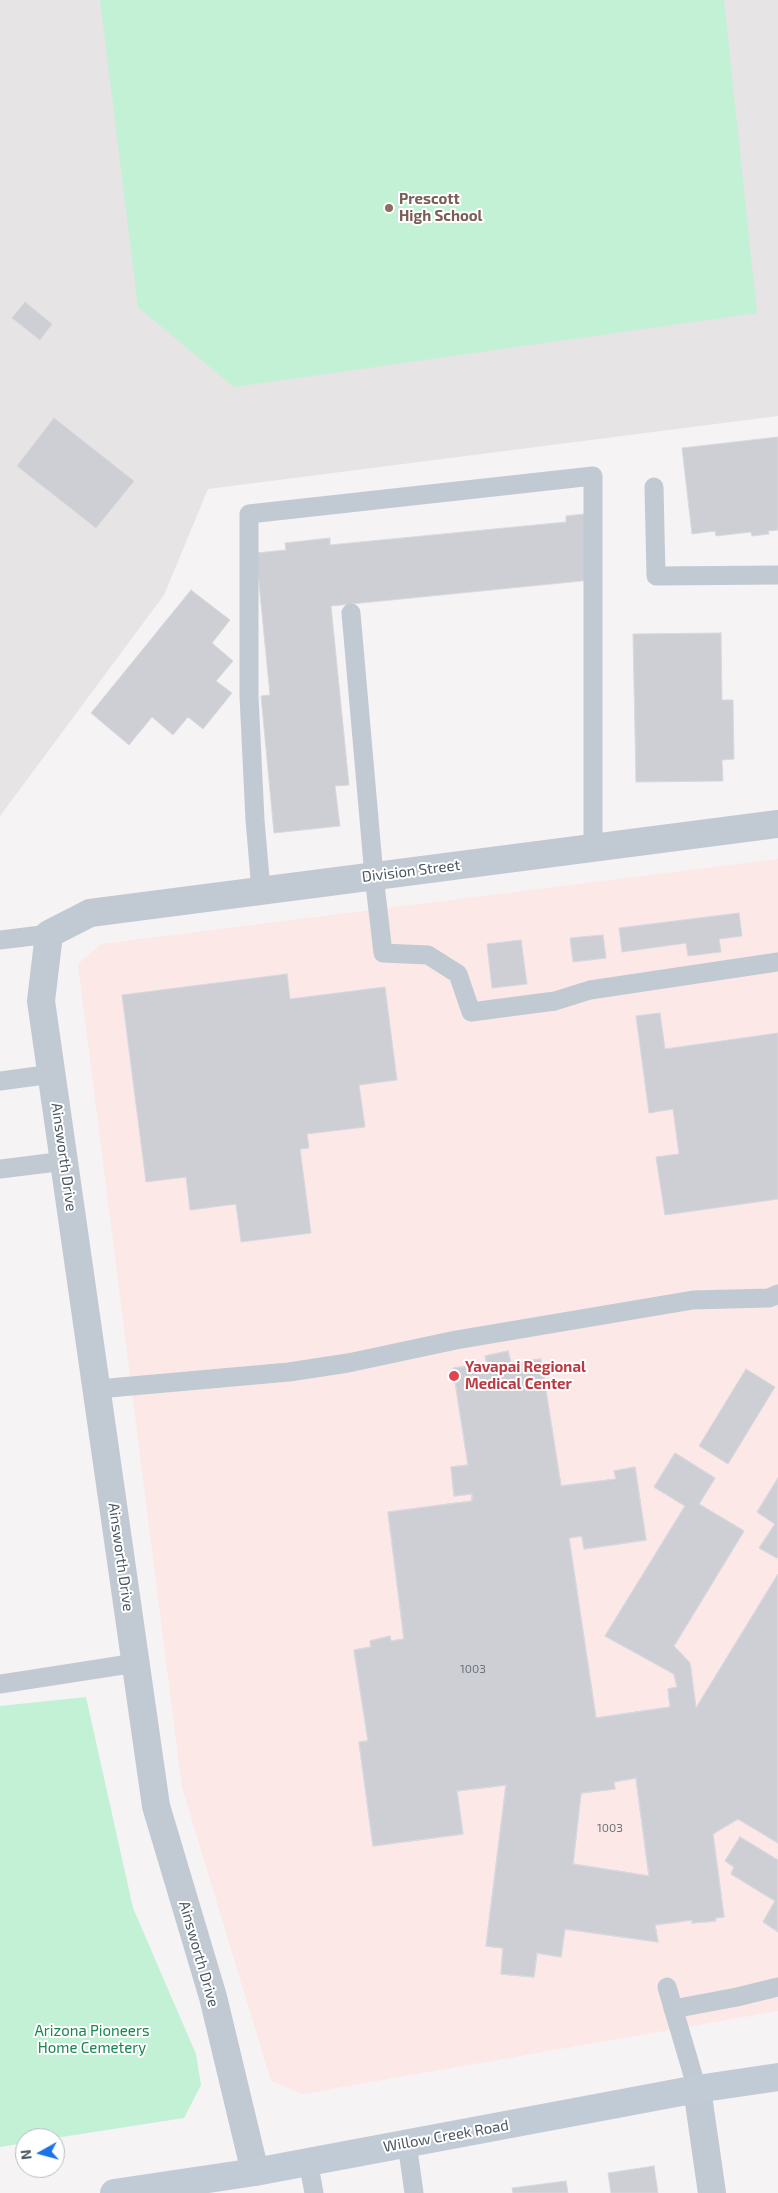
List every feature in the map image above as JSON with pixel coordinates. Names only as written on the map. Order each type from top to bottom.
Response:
[{"type":"main road","name":"Willow Creek Road","points":[[114,2193],[255,2172],[697,2089],[778,2077]]},
{"type":"street","name":"Division Street","points":[[49,934],[90,912],[778,824]]},
{"type":"street","name":"Ainsworth Drive","points":[[49,934],[41,1001],[98,1389],[156,1806],[212,1997],[255,2172]]},
{"type":"street","points":[[697,2089],[712,2193]]},
{"type":"lane","points":[[261,890],[254,820],[249,696],[249,514],[593,476],[593,848]]},
{"type":"lane","points":[[654,487],[656,576],[778,575]]},
{"type":"lane","points":[[351,613],[374,876],[383,954],[428,954],[458,974],[471,1012],[555,1001],[590,990],[778,962]]},
{"type":"lane","points":[[0,940],[49,934]]},
{"type":"lane","points":[[0,1081],[52,1074]]},
{"type":"lane","points":[[0,1169],[64,1161]]},
{"type":"lane","points":[[98,1389],[288,1372],[348,1363],[456,1340],[693,1300],[770,1298],[778,1294]]},
{"type":"lane","points":[[0,1684],[136,1663]]},
{"type":"lane","points":[[673,2009],[737,1997],[778,1986]]},
{"type":"lane","points":[[667,1987],[697,2089]]},
{"type":"lane","points":[[407,2143],[414,2193]]},
{"type":"lane","points":[[308,2161],[314,2193]]},
{"type":"shaded area","name":"Prescott High School","points":[[0,0],[778,0],[778,416],[208,489],[164,595],[0,816]]},
{"type":"shaded area","name":"Yavapai Regional Medical Center","points":[[778,859],[778,2011],[302,2094],[271,2081],[182,1787],[78,964],[101,944]]},
{"type":"green space","points":[[100,0],[724,0],[757,313],[234,387],[138,307]]},
{"type":"green space","name":"Arizona Pioneers Home Cemetery","points":[[86,1697],[133,1908],[196,2054],[201,2085],[184,2118],[65,2136],[65,2128],[15,2128],[15,2145],[0,2147],[0,1706]]},
{"type":"building","points":[[25,302],[52,324],[40,340],[12,318]]},
{"type":"building","points":[[54,418],[134,481],[96,528],[17,466]]},
{"type":"building","points":[[778,437],[778,530],[768,531],[769,534],[752,536],[751,532],[716,536],[715,531],[692,534],[682,448]]},
{"type":"building","points":[[584,514],[591,580],[331,606],[349,785],[335,786],[340,826],[274,833],[261,696],[270,695],[256,553],[286,550],[285,543],[330,538],[330,545],[566,522],[566,516]]},
{"type":"building","points":[[191,590],[230,620],[212,643],[233,661],[216,681],[232,693],[203,729],[188,717],[173,735],[152,717],[129,745],[91,713]]},
{"type":"building","points":[[721,633],[722,700],[733,700],[734,759],[722,760],[723,781],[636,782],[633,634]]},
{"type":"building","points":[[739,913],[742,936],[719,939],[721,952],[688,956],[686,943],[622,952],[619,928]]},
{"type":"building","points":[[603,935],[606,958],[573,962],[570,938]]},
{"type":"building","points":[[521,940],[527,984],[492,988],[487,944]]},
{"type":"building","points":[[287,974],[290,999],[385,987],[397,1080],[359,1085],[365,1127],[307,1134],[309,1148],[300,1149],[311,1233],[241,1242],[236,1204],[190,1210],[186,1177],[146,1182],[122,995]]},
{"type":"building","points":[[660,1013],[665,1049],[778,1033],[778,1199],[665,1215],[656,1157],[679,1154],[673,1109],[649,1113],[636,1016]]},
{"type":"building","points":[[508,1351],[511,1363],[541,1359],[561,1486],[616,1479],[614,1471],[635,1467],[646,1540],[584,1549],[582,1536],[569,1538],[596,1718],[670,1707],[668,1689],[677,1687],[674,1674],[605,1636],[685,1506],[654,1487],[675,1453],[715,1478],[699,1504],[744,1531],[674,1646],[690,1663],[696,1708],[778,1574],[778,1843],[738,1819],[713,1834],[724,1917],[715,1918],[716,1921],[692,1923],[692,1920],[655,1925],[658,1942],[565,1929],[561,1957],[537,1953],[534,1977],[501,1974],[503,1948],[486,1946],[506,1785],[457,1791],[463,1834],[373,1846],[359,1742],[368,1741],[354,1650],[371,1647],[370,1641],[390,1636],[391,1641],[404,1639],[388,1512],[472,1501],[472,1494],[454,1496],[451,1467],[468,1465],[453,1368],[487,1364],[485,1356]],"holes":[[[636,1778],[649,1876],[573,1864],[581,1793],[615,1789],[614,1782]]]},
{"type":"building","points":[[508,1351],[511,1363],[541,1359],[561,1486],[616,1479],[614,1471],[635,1467],[646,1540],[584,1549],[582,1536],[569,1538],[596,1718],[670,1707],[668,1689],[677,1687],[674,1674],[605,1636],[685,1506],[654,1487],[675,1453],[715,1478],[699,1504],[744,1531],[674,1646],[690,1663],[696,1708],[778,1574],[778,1843],[738,1819],[713,1834],[724,1917],[715,1918],[716,1921],[692,1923],[692,1920],[655,1925],[658,1942],[565,1929],[561,1957],[537,1953],[534,1977],[501,1974],[503,1948],[486,1946],[506,1785],[457,1791],[463,1834],[373,1846],[359,1742],[368,1741],[354,1650],[371,1647],[370,1641],[390,1636],[391,1641],[404,1639],[388,1512],[472,1501],[472,1494],[454,1496],[451,1467],[468,1465],[453,1368],[487,1364],[485,1356]],"holes":[[[636,1778],[649,1876],[573,1864],[581,1793],[615,1789],[614,1782]]]},
{"type":"building","points":[[508,1351],[511,1363],[541,1359],[561,1486],[616,1479],[614,1471],[635,1467],[646,1540],[584,1549],[582,1536],[569,1538],[596,1718],[670,1707],[668,1689],[677,1687],[674,1674],[605,1636],[685,1506],[654,1487],[675,1453],[715,1478],[699,1504],[744,1531],[674,1646],[690,1663],[696,1708],[778,1574],[778,1843],[738,1819],[713,1834],[724,1917],[715,1918],[716,1921],[692,1923],[692,1920],[655,1925],[658,1942],[565,1929],[561,1957],[537,1953],[534,1977],[501,1974],[503,1948],[486,1946],[506,1785],[457,1791],[463,1834],[373,1846],[359,1742],[368,1741],[354,1650],[371,1647],[370,1641],[390,1636],[391,1641],[404,1639],[388,1512],[472,1501],[472,1494],[454,1496],[451,1467],[468,1465],[453,1368],[487,1364],[485,1356]]},
{"type":"building","points":[[746,1369],[775,1387],[728,1464],[699,1446]]},
{"type":"building","points":[[778,1478],[777,1558],[759,1548],[775,1524],[757,1512]]},
{"type":"building","points":[[778,1478],[777,1558],[759,1548],[775,1524],[757,1512]]},
{"type":"building","points":[[778,1478],[777,1558],[759,1548],[775,1524],[757,1512]]},
{"type":"building","points":[[636,1778],[649,1876],[573,1864],[581,1793],[615,1789],[614,1782]]},
{"type":"building","points":[[740,1837],[778,1860],[778,1932],[763,1922],[775,1901],[731,1874],[734,1867],[725,1861]]},
{"type":"building","points":[[740,1837],[778,1860],[778,1932],[763,1922],[775,1901],[731,1874],[734,1867],[725,1861]]},
{"type":"building","points":[[740,1837],[778,1860],[778,1932],[763,1922],[775,1901],[731,1874],[734,1867],[725,1861]]},
{"type":"building","points":[[654,2166],[658,2193],[611,2193],[608,2173]]},
{"type":"building","points":[[566,2181],[568,2193],[513,2193],[512,2188]]},
{"type":"place","name":"Prescott High School","points":[[389,208]]},
{"type":"place","name":"Yavapai Regional Medical Center","points":[[454,1376]]}]
